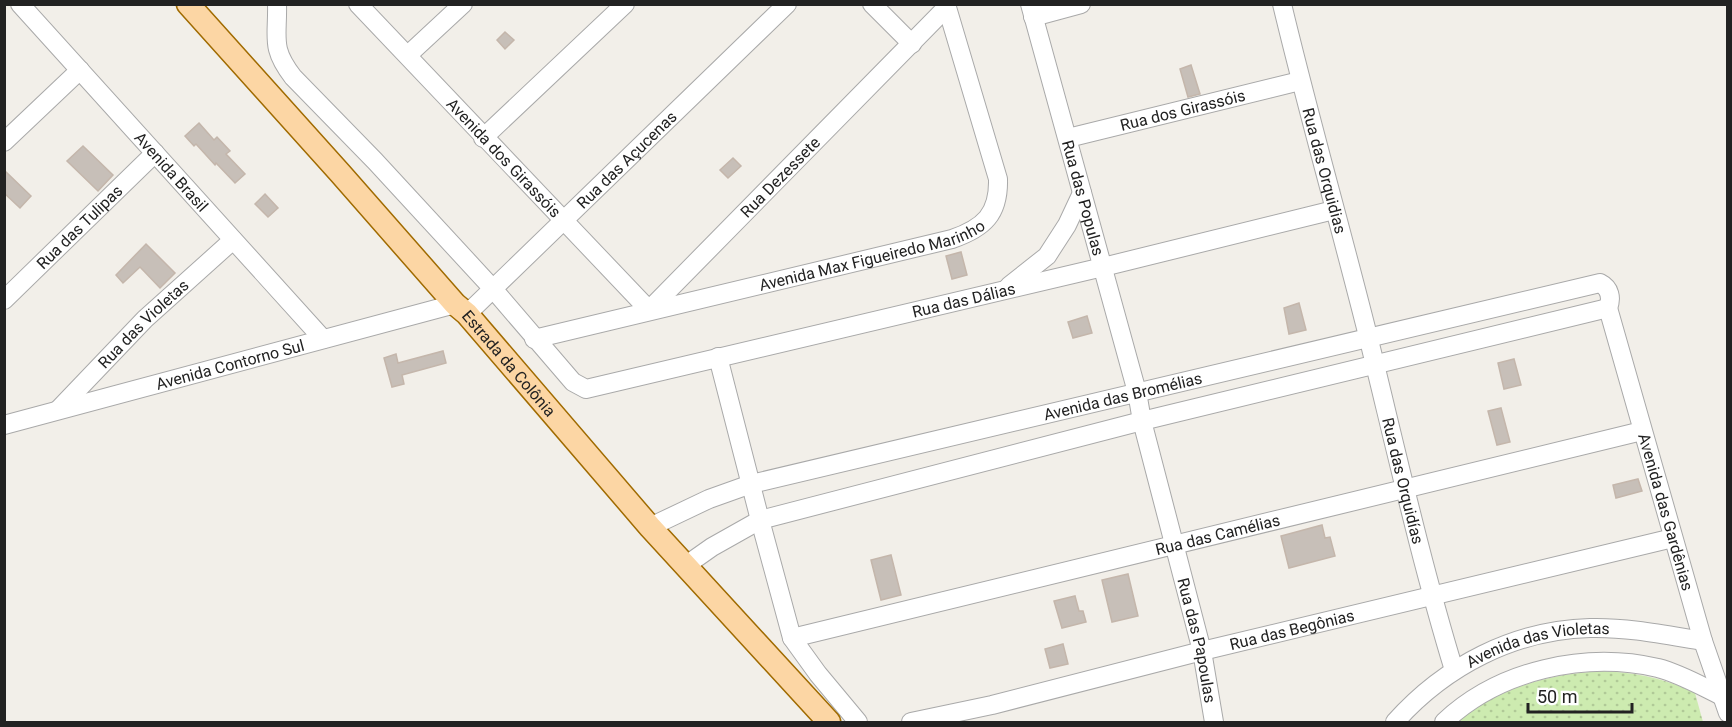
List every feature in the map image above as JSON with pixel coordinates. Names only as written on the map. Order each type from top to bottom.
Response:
[{"type":"main road","name":"Estrada da Colônia","points":[[188,4],[461,309],[650,527],[829,723]]},
{"type":"street","name":"Avenida Brasil","points":[[20,4],[323,339]]},
{"type":"street","points":[[277,4],[275,39],[278,53],[288,70],[494,290],[534,339]]},
{"type":"street","name":"Avenida dos Girassóis","points":[[358,4],[649,310]]},
{"type":"street","points":[[408,56],[463,4]]},
{"type":"street","points":[[483,138],[625,4]]},
{"type":"street","name":"Rua das Açucenas","points":[[461,309],[494,290],[787,4]]},
{"type":"street","points":[[872,4],[912,44]]},
{"type":"street","points":[[1031,11],[1081,4]]},
{"type":"street","name":"Rua das Orquidias","points":[[1282,4],[1374,365]]},
{"type":"street","name":"Rua Dezessete","points":[[649,310],[947,6]]},
{"type":"street","name":"Avenida Max Figueiredo Marinho","points":[[534,339],[952,239],[972,232],[985,222],[993,211],[998,194],[998,179],[947,6]]},
{"type":"street","name":"Rua das Populas","points":[[1031,11],[1137,392],[1142,421]]},
{"type":"street","points":[[4,142],[80,70]]},
{"type":"street","name":"Rua dos Girassóis","points":[[1068,138],[1300,81]]},
{"type":"street","name":"Rua das Tulipas","points":[[4,300],[155,153]]},
{"type":"street","points":[[1003,291],[1047,256],[1067,225],[1082,193]]},
{"type":"street","name":"Rua das Dálias","points":[[534,339],[573,382],[586,389],[592,389],[1334,210]]},
{"type":"street","name":"Rua das Violetas","points":[[58,410],[145,319],[233,240]]},
{"type":"street","name":"Avenida das Bromélias","points":[[650,527],[709,499],[751,484],[1600,283]]},
{"type":"street","name":"Avenida das Gardênias","points":[[1600,283],[1608,290],[1610,297],[1608,308],[1642,431],[1703,641],[1725,704]]},
{"type":"street","name":"Avenida das Bromélias","points":[[685,566],[712,547],[760,520],[1142,421],[1608,308]]},
{"type":"street","name":"Avenida Contorno Sul","points":[[4,425],[323,339],[461,309]]},
{"type":"street","points":[[718,357],[792,638],[858,723]]},
{"type":"street","name":"Rua das Orquidías","points":[[1374,365],[1431,596],[1454,670]]},
{"type":"street","name":"Rua das Papoulas","points":[[1142,421],[1202,651],[1214,723]]},
{"type":"street","name":"Rua das Camélias","points":[[792,638],[1642,431]]},
{"type":"street","name":"Rua das Begônias","points":[[910,723],[992,705],[1202,651],[1673,538]]},
{"type":"street","name":"Avenida das Violetas","points":[[1395,723],[1425,692],[1454,670],[1513,642],[1540,634],[1565,629],[1620,629],[1703,641]]},
{"type":"street","name":"Avenida das Violetas","points":[[1443,723],[1480,695],[1523,676],[1568,663],[1591,661],[1612,661],[1681,675],[1725,704]]},
{"type":"street","points":[[975,723],[992,705]]},
{"type":"green space","points":[[1603,671],[1651,677],[1695,693],[1703,722],[1453,722],[1488,701],[1524,685],[1561,676]]},
{"type":"building","points":[[505,32],[514,40],[505,49],[497,40]]},
{"type":"building","points":[[1191,65],[1200,94],[1188,97],[1180,69]]},
{"type":"building","points":[[199,123],[214,140],[217,137],[230,151],[226,154],[245,174],[235,183],[185,136]]},
{"type":"building","points":[[83,146],[113,175],[98,191],[67,161]]},
{"type":"building","points":[[733,158],[741,166],[728,178],[720,170]]},
{"type":"building","points":[[4,170],[31,196],[20,208],[4,193]]},
{"type":"building","points":[[265,194],[278,208],[268,217],[255,204]]},
{"type":"building","points":[[146,244],[175,273],[160,288],[140,267],[123,283],[116,275]]},
{"type":"building","points":[[961,252],[967,275],[952,279],[946,256]]},
{"type":"building","points":[[1299,303],[1306,330],[1289,334],[1284,308]]},
{"type":"building","points":[[1087,316],[1092,333],[1073,338],[1068,322]]},
{"type":"building","points":[[443,351],[446,363],[402,375],[404,384],[392,387],[384,358],[396,354],[398,363]]},
{"type":"building","points":[[1514,359],[1521,385],[1504,389],[1498,363]]},
{"type":"building","points":[[1501,408],[1510,442],[1497,445],[1488,411]]},
{"type":"building","points":[[1638,479],[1642,491],[1616,498],[1613,485]]},
{"type":"building","points":[[1322,525],[1325,538],[1330,537],[1335,556],[1289,568],[1281,536]]},
{"type":"building","points":[[891,555],[901,595],[881,600],[871,560]]},
{"type":"building","points":[[1128,574],[1138,616],[1112,622],[1102,580]]},
{"type":"building","points":[[1075,596],[1079,611],[1083,611],[1086,622],[1062,628],[1054,601]]},
{"type":"building","points":[[1063,644],[1068,664],[1050,668],[1045,649]]}]
